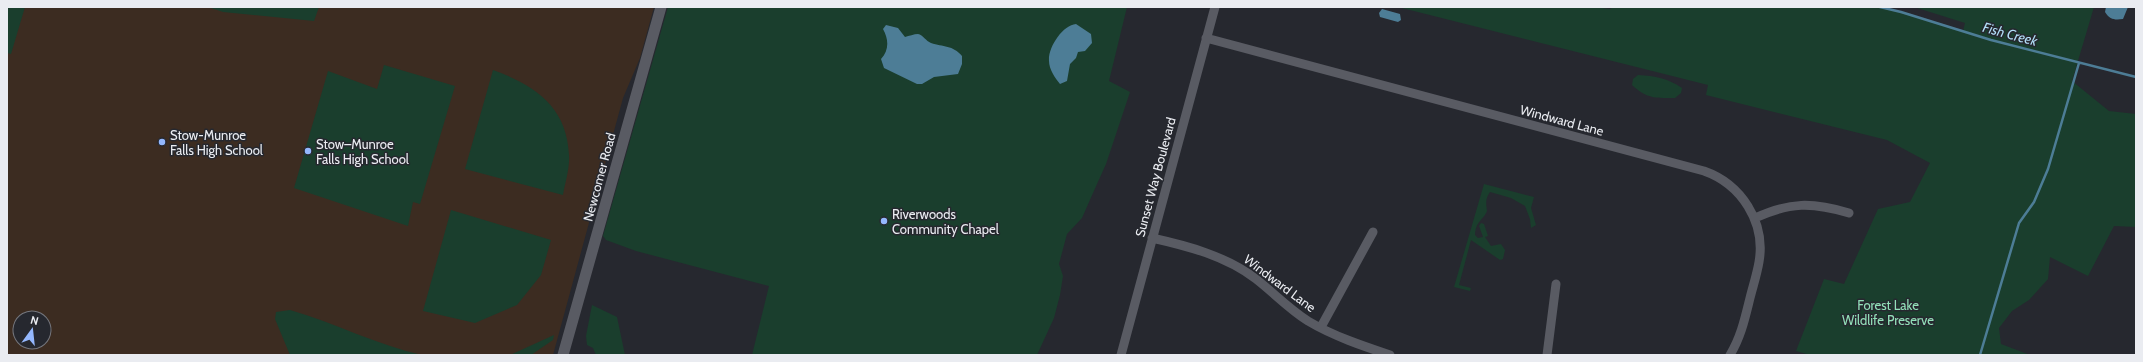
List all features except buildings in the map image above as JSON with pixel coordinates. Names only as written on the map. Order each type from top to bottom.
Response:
[{"type":"street","name":"Newcomer Road","points":[[563,355],[661,7]]},
{"type":"street","name":"Sunset Way Boulevard","points":[[1121,355],[1215,7]]},
{"type":"street","name":"Windward Lane","points":[[1206,38],[1704,171],[1733,186],[1747,203],[1755,218],[1760,244],[1759,262],[1741,333],[1730,355]]},
{"type":"street","points":[[1755,218],[1782,208],[1802,204],[1829,207],[1849,213]]},
{"type":"street","points":[[1321,327],[1373,232]]},
{"type":"street","name":"Windward Lane","points":[[1152,238],[1197,249],[1228,261],[1256,278],[1290,308],[1321,327],[1390,355]]},
{"type":"street","points":[[1547,355],[1556,284]]},
{"type":"shaded area","name":"Stow–Munroe Falls High School","points":[[7,7],[654,7],[640,58],[623,98],[553,355],[7,355]]},
{"type":"green space","points":[[7,7],[25,7],[11,54],[7,53]]},
{"type":"green space","points":[[208,7],[319,7],[314,21],[223,12]]},
{"type":"green space","points":[[668,7],[1127,7],[1109,81],[1130,92],[1106,164],[1082,218],[1067,234],[1059,264],[1063,276],[1060,295],[1054,318],[1037,355],[752,355],[769,286],[636,251],[606,240],[603,236]]},
{"type":"green space","name":"Forest Lake Wildlife Preserve","points":[[1398,7],[1595,7],[1610,9],[1613,7],[1888,7],[1888,9],[1963,31],[1965,23],[1914,7],[2094,7],[2072,81],[2109,111],[2136,114],[2136,227],[2114,226],[2088,276],[2050,257],[2048,279],[2029,300],[2012,311],[1999,328],[2001,344],[2030,355],[1810,355],[1796,351],[1824,279],[1844,284],[1878,209],[1910,202],[1930,163],[1887,140],[1706,95],[1708,85]]},
{"type":"green space","points":[[384,65],[455,86],[420,204],[413,202],[408,226],[294,188],[328,71],[377,89]]},
{"type":"green space","points":[[493,70],[522,83],[535,91],[546,100],[555,111],[567,138],[569,155],[568,170],[563,195],[465,169]]},
{"type":"green space","points":[[1638,75],[1666,80],[1682,88],[1681,93],[1675,98],[1657,98],[1642,93],[1632,85],[1633,79]]},
{"type":"green space","points":[[1484,184],[1534,197],[1531,208],[1536,225],[1531,228],[1530,219],[1525,206],[1511,198],[1490,192],[1486,204],[1487,211],[1478,223],[1475,235],[1478,238],[1483,237],[1479,226],[1481,223],[1484,224],[1488,236],[1485,237],[1491,246],[1501,244],[1505,250],[1503,259],[1500,260],[1471,240],[1459,285],[1471,288],[1470,291],[1454,287]]},
{"type":"green space","points":[[451,210],[551,240],[541,275],[517,305],[475,323],[423,311]]},
{"type":"green space","points":[[592,305],[617,317],[625,355],[596,355],[593,348],[587,345],[586,336]]},
{"type":"green space","points":[[290,310],[389,346],[422,355],[290,355],[275,319],[276,312]]},
{"type":"green space","points":[[554,335],[553,340],[531,355],[510,355]]},
{"type":"water","points":[[2106,7],[2128,7],[2123,19],[2113,19],[2105,12]]},
{"type":"water","points":[[1382,9],[1400,14],[1401,20],[1398,22],[1380,17],[1379,13]]},
{"type":"water","points":[[1076,24],[1091,34],[1092,43],[1085,51],[1078,52],[1076,58],[1070,64],[1067,81],[1060,84],[1051,70],[1049,55],[1061,32],[1071,25]]},
{"type":"water","points":[[886,25],[898,28],[905,37],[918,34],[931,43],[948,47],[959,52],[962,56],[962,64],[958,74],[934,77],[922,84],[917,84],[884,68],[881,59],[887,48],[887,41],[883,29]]},
{"type":"waterway","name":"Fish Creek","points":[[1880,7],[1991,40],[2136,77]]},
{"type":"waterway","points":[[1980,355],[2019,223],[2034,202],[2048,169],[2079,63]]},
{"type":"place","name":"Stow-Munroe Falls High School","points":[[162,142]]},
{"type":"place","name":"Stow–Munroe Falls High School","points":[[308,151]]},
{"type":"place","name":"Riverwoods Community Chapel","points":[[884,221]]}]
